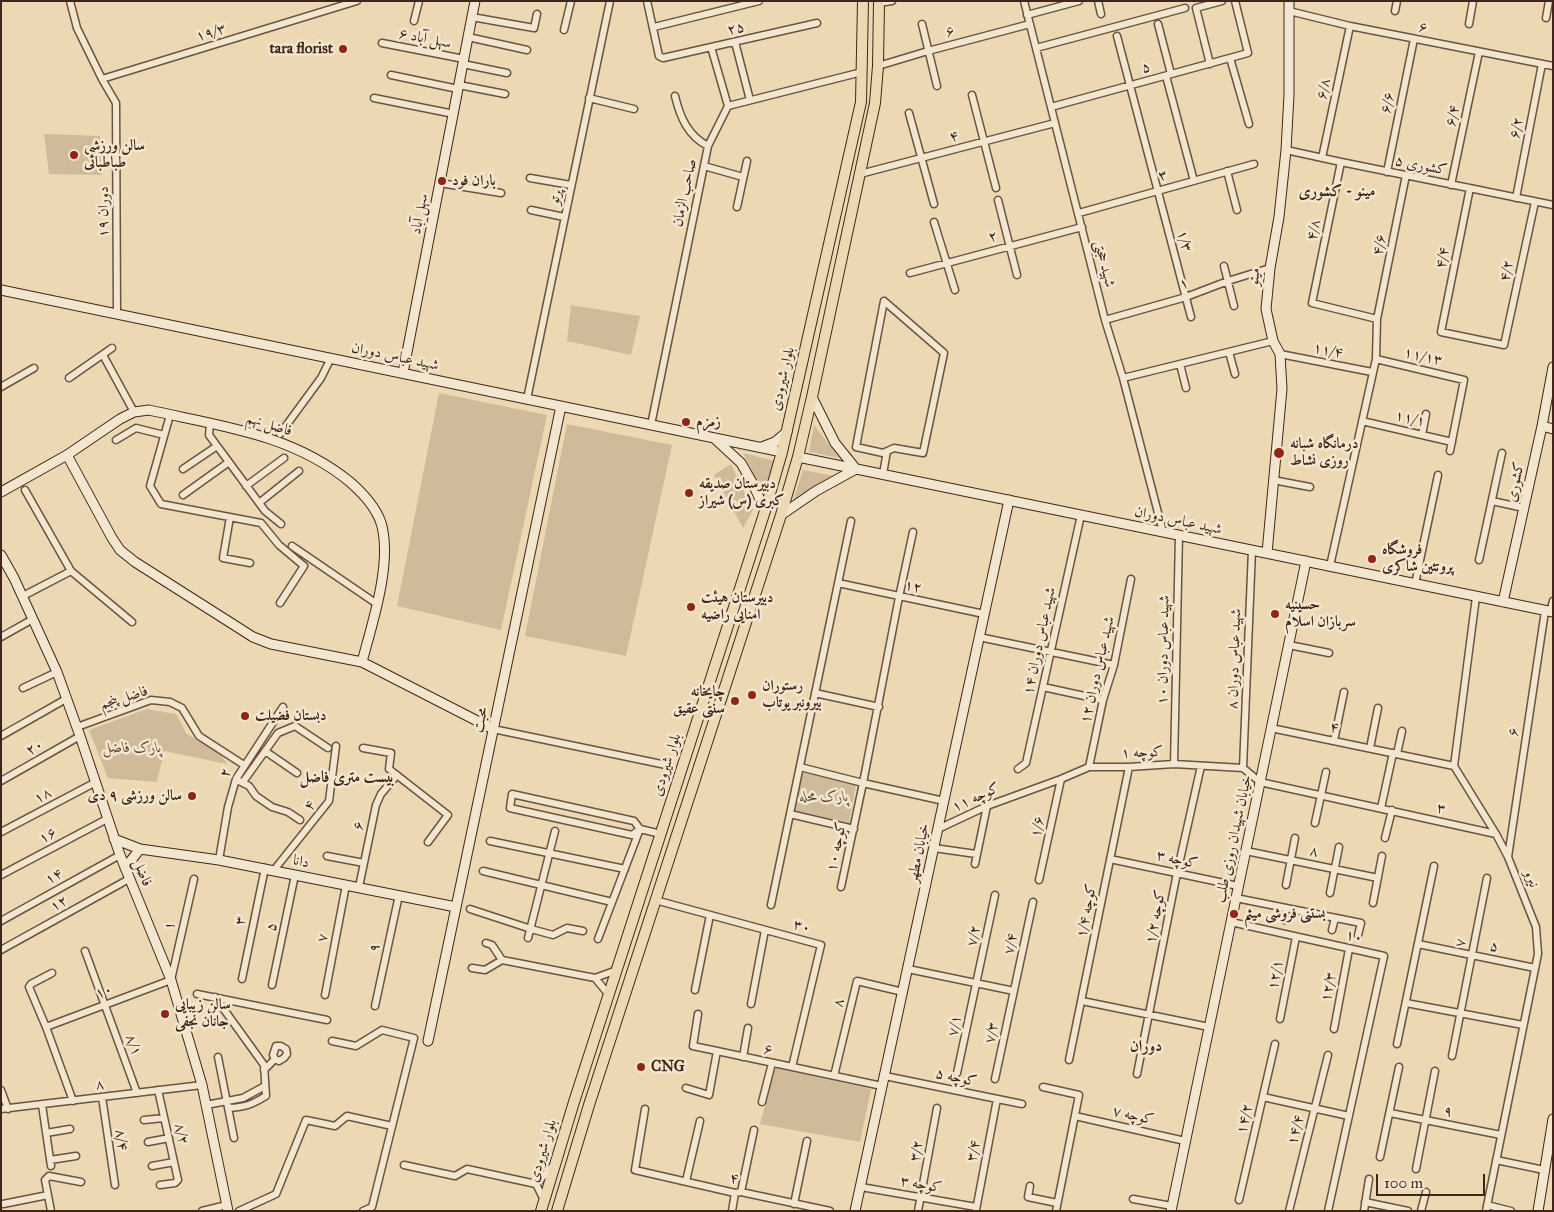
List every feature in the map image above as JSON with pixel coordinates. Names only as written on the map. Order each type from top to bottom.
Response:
[{"type":"main road","name":"بلوار شیرودی","points":[[542,1206],[765,511],[782,452],[860,102],[863,1]]},
{"type":"main road","name":"بلوار شیرودی","points":[[557,1211],[589,1105],[781,515],[798,457],[875,103],[878,66],[879,2]]},
{"type":"main road","points":[[836,216],[850,219]]},
{"type":"main road","points":[[707,688],[714,693],[723,693]]},
{"type":"main road","points":[[703,702],[711,701],[719,706]]},
{"type":"street","name":"دوران ۱۹","points":[[70,1],[77,28],[116,103],[117,314]]},
{"type":"street","name":"۱۹/۳","points":[[102,79],[357,1]]},
{"type":"street","points":[[414,21],[419,1]]},
{"type":"street","name":"سهل آباد","points":[[402,373],[475,1]]},
{"type":"street","points":[[564,30],[571,1]]},
{"type":"street","points":[[647,1],[654,27],[759,1]]},
{"type":"street","points":[[879,2],[892,1]]},
{"type":"street","name":"شهید حجتی","points":[[1024,1],[1105,320],[1123,378],[1163,532]]},
{"type":"street","points":[[1027,15],[1065,3],[1079,1]]},
{"type":"street","points":[[1098,1],[1101,14]]},
{"type":"street","points":[[1210,64],[1196,8],[1222,1]]},
{"type":"street","name":"۵","points":[[1050,107],[1248,53],[1235,1]]},
{"type":"street","name":"مینو","points":[[1267,553],[1282,389],[1280,354],[1273,341],[1266,309],[1286,150],[1289,1]]},
{"type":"street","points":[[1395,11],[1398,1]]},
{"type":"street","points":[[1469,24],[1473,1]]},
{"type":"street","points":[[1546,18],[1549,1]]},
{"type":"street","name":"پرتو","points":[[527,399],[589,98],[612,2]]},
{"type":"street","points":[[1036,48],[1185,8]]},
{"type":"street","name":"۶","points":[[1289,11],[1350,26],[1553,66]]},
{"type":"street","points":[[472,17],[534,28],[537,14]]},
{"type":"street","name":"۲۵","points":[[654,27],[659,56],[661,57],[817,23]]},
{"type":"street","points":[[922,24],[937,86]]},
{"type":"street","name":"۶","points":[[878,66],[928,50],[1030,24]]},
{"type":"street","points":[[1158,24],[1179,125],[1194,181]]},
{"type":"street","name":"۶/۸","points":[[1322,158],[1350,26]]},
{"type":"street","points":[[1118,36],[1158,191]]},
{"type":"street","points":[[468,37],[527,50]]},
{"type":"street","name":"۶/۶","points":[[1387,172],[1414,39]]},
{"type":"street","points":[[735,42],[750,100]]},
{"type":"street","name":"سهل آباد ۶","points":[[382,43],[464,61],[507,74]]},
{"type":"street","points":[[711,47],[728,106],[862,72]]},
{"type":"street","name":"۶/۴","points":[[1451,185],[1479,52]]},
{"type":"street","points":[[1230,58],[1249,124]]},
{"type":"street","name":"۶/۲","points":[[1516,198],[1542,64]]},
{"type":"street","points":[[391,75],[505,94]]},
{"type":"street","points":[[972,94],[996,188]]},
{"type":"street","points":[[675,96],[679,113],[687,129],[699,142],[708,146]]},
{"type":"street","points":[[374,98],[454,114]]},
{"type":"street","points":[[589,98],[634,109]]},
{"type":"street","name":"صاحب الزمان","points":[[651,425],[708,146],[728,106]]},
{"type":"street","points":[[909,113],[934,204]]},
{"type":"street","name":"۴","points":[[860,174],[1055,123]]},
{"type":"street","name":"کشوری ۵","points":[[1286,150],[1553,205]]},
{"type":"street","points":[[737,207],[747,161]]},
{"type":"street","name":"۴/۸","points":[[1341,162],[1312,303],[1378,319]]},
{"type":"street","name":"۳","points":[[1079,213],[1254,164]]},
{"type":"street","points":[[704,166],[743,177]]},
{"type":"street","points":[[1228,172],[1238,210]]},
{"type":"street","name":"۴/۶","points":[[1330,566],[1376,359],[1378,319],[1406,175]]},
{"type":"street","points":[[530,178],[571,185]]},
{"type":"street","points":[[440,183],[501,194]]},
{"type":"street","name":"۴/۴","points":[[1470,188],[1441,332],[1504,345]]},
{"type":"street","name":"۱/۳","points":[[1158,191],[1191,317]]},
{"type":"street","points":[[998,200],[1017,275]]},
{"type":"street","name":"۴/۲","points":[[1504,345],[1535,202]]},
{"type":"street","points":[[530,210],[564,217]]},
{"type":"street","points":[[934,222],[955,290]]},
{"type":"street","name":"۲","points":[[910,273],[1082,226]]},
{"type":"street","points":[[1224,266],[1234,306]]},
{"type":"street","name":"۱","points":[[1105,320],[1186,297],[1270,268]]},
{"type":"street","name":"شهید عباس دوران","points":[[1,290],[782,452]]},
{"type":"street","points":[[884,301],[944,353],[923,453],[894,448],[887,451],[883,453],[856,447],[884,301]]},
{"type":"street","points":[[1123,378],[1273,341]]},
{"type":"street","points":[[69,378],[112,348]]},
{"type":"street","points":[[1229,352],[1235,374]]},
{"type":"street","points":[[103,354],[134,412]]},
{"type":"street","name":"۱۱/۴","points":[[1280,354],[1372,372]]},
{"type":"street","points":[[280,434],[321,378],[331,358]]},
{"type":"street","name":"۱۱/۱۳","points":[[1376,359],[1464,380],[1452,442]]},
{"type":"street","points":[[1180,364],[1186,388]]},
{"type":"street","name":"کشوری","points":[[1503,602],[1542,426],[1553,366]]},
{"type":"street","points":[[1,387],[34,368]]},
{"type":"street","points":[[781,515],[816,491],[856,469],[835,443],[812,397]]},
{"type":"street","name":"محبت","points":[[428,1041],[561,406]]},
{"type":"street","name":"فاضل نهم","points":[[1,492],[67,454],[120,419],[134,412],[149,410],[256,434],[280,441],[308,454],[338,472],[362,493],[376,511],[383,530],[385,550],[383,570],[377,604],[362,662]]},
{"type":"street","points":[[1422,435],[1426,414]]},
{"type":"street","points":[[170,415],[150,486],[161,504],[261,523],[279,546],[304,566],[280,603]]},
{"type":"street","name":"۱۱/۱","points":[[1362,421],[1452,442]]},
{"type":"street","points":[[210,424],[209,435],[265,511],[281,524]]},
{"type":"street","points":[[1542,426],[1553,428]]},
{"type":"street","points":[[116,440],[136,428],[164,435]]},
{"type":"street","points":[[760,447],[775,442],[787,432]]},
{"type":"street","points":[[713,438],[741,463],[765,511]]},
{"type":"street","points":[[1450,451],[1452,442]]},
{"type":"street","points":[[183,469],[217,446]]},
{"type":"street","points":[[882,474],[887,451]]},
{"type":"street","points":[[1479,560],[1502,453]]},
{"type":"street","points":[[67,454],[120,550],[135,562],[253,637],[271,644],[362,662],[493,729],[666,765]]},
{"type":"street","name":"شهید عباس دوران","points":[[798,457],[1549,612]]},
{"type":"street","points":[[246,486],[284,458]]},
{"type":"street","points":[[183,495],[229,462]]},
{"type":"street","points":[[259,503],[299,471]]},
{"type":"street","points":[[1415,584],[1438,475]]},
{"type":"street","points":[[1273,480],[1310,487]]},
{"type":"street","points":[[25,490],[71,570],[132,622]]},
{"type":"street","name":"خیابان مطهر","points":[[855,1211],[1009,500]]},
{"type":"street","points":[[1492,501],[1524,508]]},
{"type":"street","name":"شهید عباس دوران ۱۴","points":[[1018,769],[1026,763],[1081,515]]},
{"type":"street","points":[[230,518],[224,558],[250,563]]},
{"type":"street","points":[[771,905],[851,521]]},
{"type":"street","name":"کوچه ۱۰","points":[[841,887],[913,532]]},
{"type":"street","name":"شهید عباس دوران ۱۰","points":[[1174,764],[1179,535]]},
{"type":"street","points":[[292,546],[377,604]]},
{"type":"street","name":"شهید عباس دوران ۸","points":[[1243,768],[1252,550]]},
{"type":"street","name":"فاضل","points":[[1,555],[23,596],[57,672],[114,839],[171,980],[202,1085],[228,1208]]},
{"type":"street","name":"خیابان شهیدان روزی طلب","points":[[1171,1208],[1306,561]]},
{"type":"street","points":[[23,596],[71,570]]},
{"type":"street","name":"شهید عباس دوران ۱۲","points":[[1089,767],[1102,700],[1114,664],[1131,579]]},
{"type":"street","name":"۱۲","points":[[838,583],[984,614]]},
{"type":"street","points":[[1395,754],[1454,766],[1476,596]]},
{"type":"street","name":"۶","points":[[1508,856],[1549,612],[1553,601]]},
{"type":"street","points":[[1,637],[33,619]]},
{"type":"street","points":[[979,637],[1114,664]]},
{"type":"street","points":[[1288,645],[1329,653]]},
{"type":"street","points":[[23,688],[57,672]]},
{"type":"street","points":[[1043,687],[1102,700]]},
{"type":"street","points":[[1334,741],[1344,692]]},
{"type":"street","points":[[815,693],[879,707]]},
{"type":"street","points":[[1,736],[66,698]]},
{"type":"street","name":"فاضل پنجم","points":[[77,726],[151,700],[170,702],[182,708],[199,736],[244,765]]},
{"type":"street","name":"۲","points":[[219,860],[228,807],[236,779],[283,707]]},
{"type":"street","points":[[1370,748],[1378,708]]},
{"type":"street","points":[[243,782],[278,733],[295,726],[328,748]]},
{"type":"street","name":"۴","points":[[1271,728],[1395,754]]},
{"type":"street","points":[[1243,768],[1260,782],[1381,808],[1402,731]]},
{"type":"street","name":"۲۰","points":[[1,781],[80,736]]},
{"type":"street","name":"۴","points":[[270,869],[329,802],[336,746]]},
{"type":"street","points":[[363,748],[391,753],[389,769],[448,816],[428,842]]},
{"type":"street","points":[[265,751],[296,773]]},
{"type":"street","name":"کوچه ۱","points":[[1025,791],[1089,767],[1174,764],[1243,768]]},
{"type":"street","name":"کوچه ۱/۲","points":[[1137,1074],[1177,873],[1201,766]]},
{"type":"street","name":"نیرو","points":[[1454,766],[1508,856],[1536,927],[1538,954],[1487,1208]]},
{"type":"street","points":[[800,767],[863,783],[944,800]]},
{"type":"street","name":"کوچه ۱/۴","points":[[1069,1060],[1129,767]]},
{"type":"street","points":[[1315,823],[1326,772]]},
{"type":"street","name":"۶","points":[[359,887],[376,805],[381,794],[397,775]]},
{"type":"street","points":[[236,779],[249,786],[256,796],[272,807],[288,812],[300,820]]},
{"type":"street","name":"۱/۶","points":[[1039,880],[1061,779]]},
{"type":"street","name":"۱۸","points":[[1,832],[96,782]]},
{"type":"street","name":"کوچه ۱۱","points":[[938,829],[1025,791]]},
{"type":"street","points":[[640,829],[632,835],[510,808],[512,794],[634,820],[640,829],[660,834]]},
{"type":"street","points":[[974,864],[988,806]]},
{"type":"street","name":"۳","points":[[1381,808],[1496,834]]},
{"type":"street","points":[[1385,838],[1392,810]]},
{"type":"street","points":[[790,814],[854,829]]},
{"type":"street","name":"۱۶","points":[[1,875],[107,818]]},
{"type":"street","points":[[598,939],[640,829]]},
{"type":"street","points":[[528,938],[555,831]]},
{"type":"street","points":[[1286,885],[1295,838]]},
{"type":"street","name":"دانا","points":[[114,839],[140,848],[270,869],[456,907]]},
{"type":"street","points":[[490,842],[625,869]]},
{"type":"street","points":[[1330,893],[1339,847]]},
{"type":"street","points":[[125,868],[140,848]]},
{"type":"street","points":[[934,848],[976,854]]},
{"type":"street","name":"۸","points":[[1246,851],[1378,878]]},
{"type":"street","name":"۱۴","points":[[1,922],[120,855]]},
{"type":"street","points":[[327,856],[364,863]]},
{"type":"street","points":[[1373,903],[1382,856]]},
{"type":"street","name":"کوچه ۳","points":[[1110,859],[1238,886]]},
{"type":"street","points":[[1397,1044],[1434,866]]},
{"type":"street","name":"۳","points":[[242,979],[270,869]]},
{"type":"street","points":[[483,871],[612,902]]},
{"type":"street","name":"۵","points":[[272,985],[296,874]]},
{"type":"street","name":"۱","points":[[171,980],[194,878]]},
{"type":"street","name":"۷","points":[[1452,1056],[1487,878]]},
{"type":"street","name":"۱۲","points":[[1,950],[129,879]]},
{"type":"street","name":"۷","points":[[325,995],[346,885]]},
{"type":"street","name":"۷/۲","points":[[976,983],[995,895]]},
{"type":"street","name":"۹","points":[[375,1006],[399,896]]},
{"type":"street","points":[[1236,898],[1361,923],[1358,936]]},
{"type":"street","name":"۳۰","points":[[655,900],[821,945],[792,1067]]},
{"type":"street","name":"۷/۴","points":[[1014,991],[1033,902]]},
{"type":"street","points":[[1284,920],[1286,908]]},
{"type":"street","points":[[470,909],[553,935],[567,928],[583,930]]},
{"type":"street","points":[[696,990],[710,915]]},
{"type":"street","points":[[1332,930],[1335,918]]},
{"type":"street","name":"۱۰","points":[[1231,922],[1384,956],[1349,1116]]},
{"type":"street","points":[[751,1004],[765,930]]},
{"type":"street","name":"۱۲/۱","points":[[1280,1019],[1296,937]]},
{"type":"street","points":[[486,943],[492,945],[502,960]]},
{"type":"street","name":"۵","points":[[1418,944],[1535,968]]},
{"type":"street","name":"۱۲/۳","points":[[1334,1030],[1349,948]]},
{"type":"street","name":"۸/۱","points":[[84,951],[137,1093]]},
{"type":"street","points":[[472,968],[485,970],[502,960],[595,978],[617,970]]},
{"type":"street","points":[[908,969],[1014,991]]},
{"type":"street","points":[[52,973],[30,985],[73,1101]]},
{"type":"street","points":[[595,978],[609,995]]},
{"type":"street","name":"۱۰","points":[[46,1028],[171,980]]},
{"type":"street","name":"۸","points":[[834,1076],[857,981],[903,992]]},
{"type":"street","name":"۷/۱","points":[[957,1073],[976,983]]},
{"type":"street","name":"۷/۳","points":[[995,1079],[1014,991]]},
{"type":"street","points":[[197,994],[327,1020]]},
{"type":"street","points":[[206,1105],[227,1104],[244,1107],[266,1096],[264,1065],[215,997]]},
{"type":"street","points":[[1082,1001],[1209,1027]]},
{"type":"street","points":[[1406,1003],[1524,1024]]},
{"type":"street","name":"۶","points":[[698,1014],[693,1046],[882,1086]]},
{"type":"street","points":[[743,1057],[748,1028]]},
{"type":"street","points":[[332,1041],[356,1046],[382,1030],[414,1038],[372,1207],[363,1211]]},
{"type":"street","name":"۱۴/۲","points":[[1239,1200],[1275,1044]]},
{"type":"street","points":[[686,1088],[709,1095],[717,1051]]},
{"type":"street","name":"۱۴/۴","points":[[1289,1211],[1328,1055]]},
{"type":"street","points":[[218,1057],[234,1138]]},
{"type":"street","points":[[264,1070],[275,1059]]},
{"type":"street","points":[[762,1102],[772,1063]]},
{"type":"street","points":[[1380,1158],[1399,1067]]},
{"type":"street","points":[[1416,1169],[1434,1071]]},
{"type":"street","name":"کوچه ۵","points":[[885,1076],[1022,1104]]},
{"type":"street","name":"۸","points":[[4,1109],[202,1085]]},
{"type":"street","points":[[227,1104],[247,1097],[265,1086]]},
{"type":"street","points":[[1043,1087],[1079,1095],[1056,1211]]},
{"type":"street","points":[[1,1090],[4,1109]]},
{"type":"street","name":"۸/۲","points":[[158,1090],[178,1182],[160,1185]]},
{"type":"street","name":"۸/۴","points":[[102,1097],[115,1185]]},
{"type":"street","points":[[1262,1097],[1349,1116],[1328,1211]]},
{"type":"street","name":"۳/۴","points":[[976,1209],[997,1099]]},
{"type":"street","points":[[42,1105],[50,1163],[76,1156]]},
{"type":"street","name":"۳/۲","points":[[918,1211],[937,1108]]},
{"type":"street","name":"۴","points":[[645,1109],[635,1170],[830,1211]]},
{"type":"street","name":"۹","points":[[1390,1113],[1501,1135]]},
{"type":"street","points":[[239,1211],[276,1194],[306,1120],[335,1126],[347,1116],[392,1126]]},
{"type":"street","name":"کوچه ۷","points":[[1075,1116],[1185,1141]]},
{"type":"street","points":[[144,1120],[164,1118]]},
{"type":"street","points":[[1538,1211],[1553,1119]]},
{"type":"street","points":[[686,1181],[700,1121]]},
{"type":"street","points":[[46,1133],[70,1129]]},
{"type":"street","points":[[732,1211],[754,1130]]},
{"type":"street","points":[[148,1142],[169,1138]]},
{"type":"street","points":[[794,1204],[807,1141]]},
{"type":"street","points":[[1496,1160],[1544,1170]]},
{"type":"street","points":[[152,1166],[174,1162]]},
{"type":"street","points":[[536,1184],[555,1164]]},
{"type":"street","points":[[404,1165],[455,1176],[467,1169],[536,1184]]},
{"type":"street","points":[[51,1211],[46,1177],[81,1182]]},
{"type":"street","points":[[1364,1211],[1369,1179]]},
{"type":"street","points":[[536,1184],[542,1206]]},
{"type":"street","points":[[1030,1186],[1028,1197],[1057,1203]]},
{"type":"street","name":"کوچه ۳","points":[[861,1187],[976,1209]]},
{"type":"street","points":[[1422,1211],[1426,1192]]},
{"type":"street","points":[[4,1204],[48,1196]]},
{"type":"street","points":[[1133,1199],[1171,1208]]},
{"type":"street","points":[[1365,1202],[1408,1211]]},
{"type":"street","points":[[202,1211],[228,1208]]},
{"type":"street","points":[[1487,1208],[1511,1211]]},
{"type":"green space","name":"سالن ورزشی طباطبائی","points":[[44,134],[100,136],[102,175],[49,174]]},
{"type":"green space","points":[[571,305],[640,316],[631,355],[567,341]]},
{"type":"green space","points":[[439,393],[547,415],[501,630],[397,606]]},
{"type":"green space","points":[[567,424],[672,445],[626,656],[525,636]]},
{"type":"green space","points":[[814,425],[839,458],[809,452]]},
{"type":"green space","points":[[743,453],[775,461],[764,494]]},
{"type":"green space","points":[[731,464],[753,510],[743,528],[714,475]]},
{"type":"green space","points":[[803,470],[835,476],[813,487],[793,501]]},
{"type":"green space","name":"پارک فاضل","points":[[147,709],[176,714],[186,733],[221,755],[227,764],[164,751],[157,782],[108,778],[89,730]]},
{"type":"green space","name":"پارک محله","points":[[801,772],[856,785],[849,823],[792,810]]},
{"type":"green space","points":[[775,1068],[871,1089],[860,1142],[760,1124]]},
{"type":"place","name":"tara florist","points":[[343,49]]},
{"type":"place","name":"سالن ورزشی طباطبائی","points":[[74,155]]},
{"type":"place","name":"باران فود","points":[[442,181]]},
{"type":"place","name":"زمزم","points":[[686,422]]},
{"type":"place","name":"درمانگاه شبانه روزی نشاط","points":[[1279,453]]},
{"type":"place","name":"دبیرستان صدیقه کبری (س) شیراز","points":[[689,493]]},
{"type":"place","name":"فروشگاه پروتئین شاکری","points":[[1372,559]]},
{"type":"place","name":"دبیرستان هیئت امنایی راضیه","points":[[691,607]]},
{"type":"place","name":"حسینیه سربازان اسلام","points":[[1275,614]]},
{"type":"place","name":"رستوران بیرونبر یوتاب","points":[[752,695]]},
{"type":"place","name":"چایخانه سنتی عقیق","points":[[735,701]]},
{"type":"place","name":"دبستان فضیلت","points":[[245,716]]},
{"type":"place","name":"سالن ورزشی ۹ دی","points":[[192,796]]},
{"type":"place","name":"بستنی فروشی میثم","points":[[1234,914]]},
{"type":"place","name":"سالن زیبایی جانان نجفی","points":[[165,1014]]},
{"type":"place","name":"CNG","points":[[641,1067]]},
{"type":"district","name":"مینو - کشوری","points":[[1337,192]]},
{"type":"district","name":"بیست متری فاضل","points":[[347,778]]},
{"type":"district","name":"دوران","points":[[1146,1047]]}]
